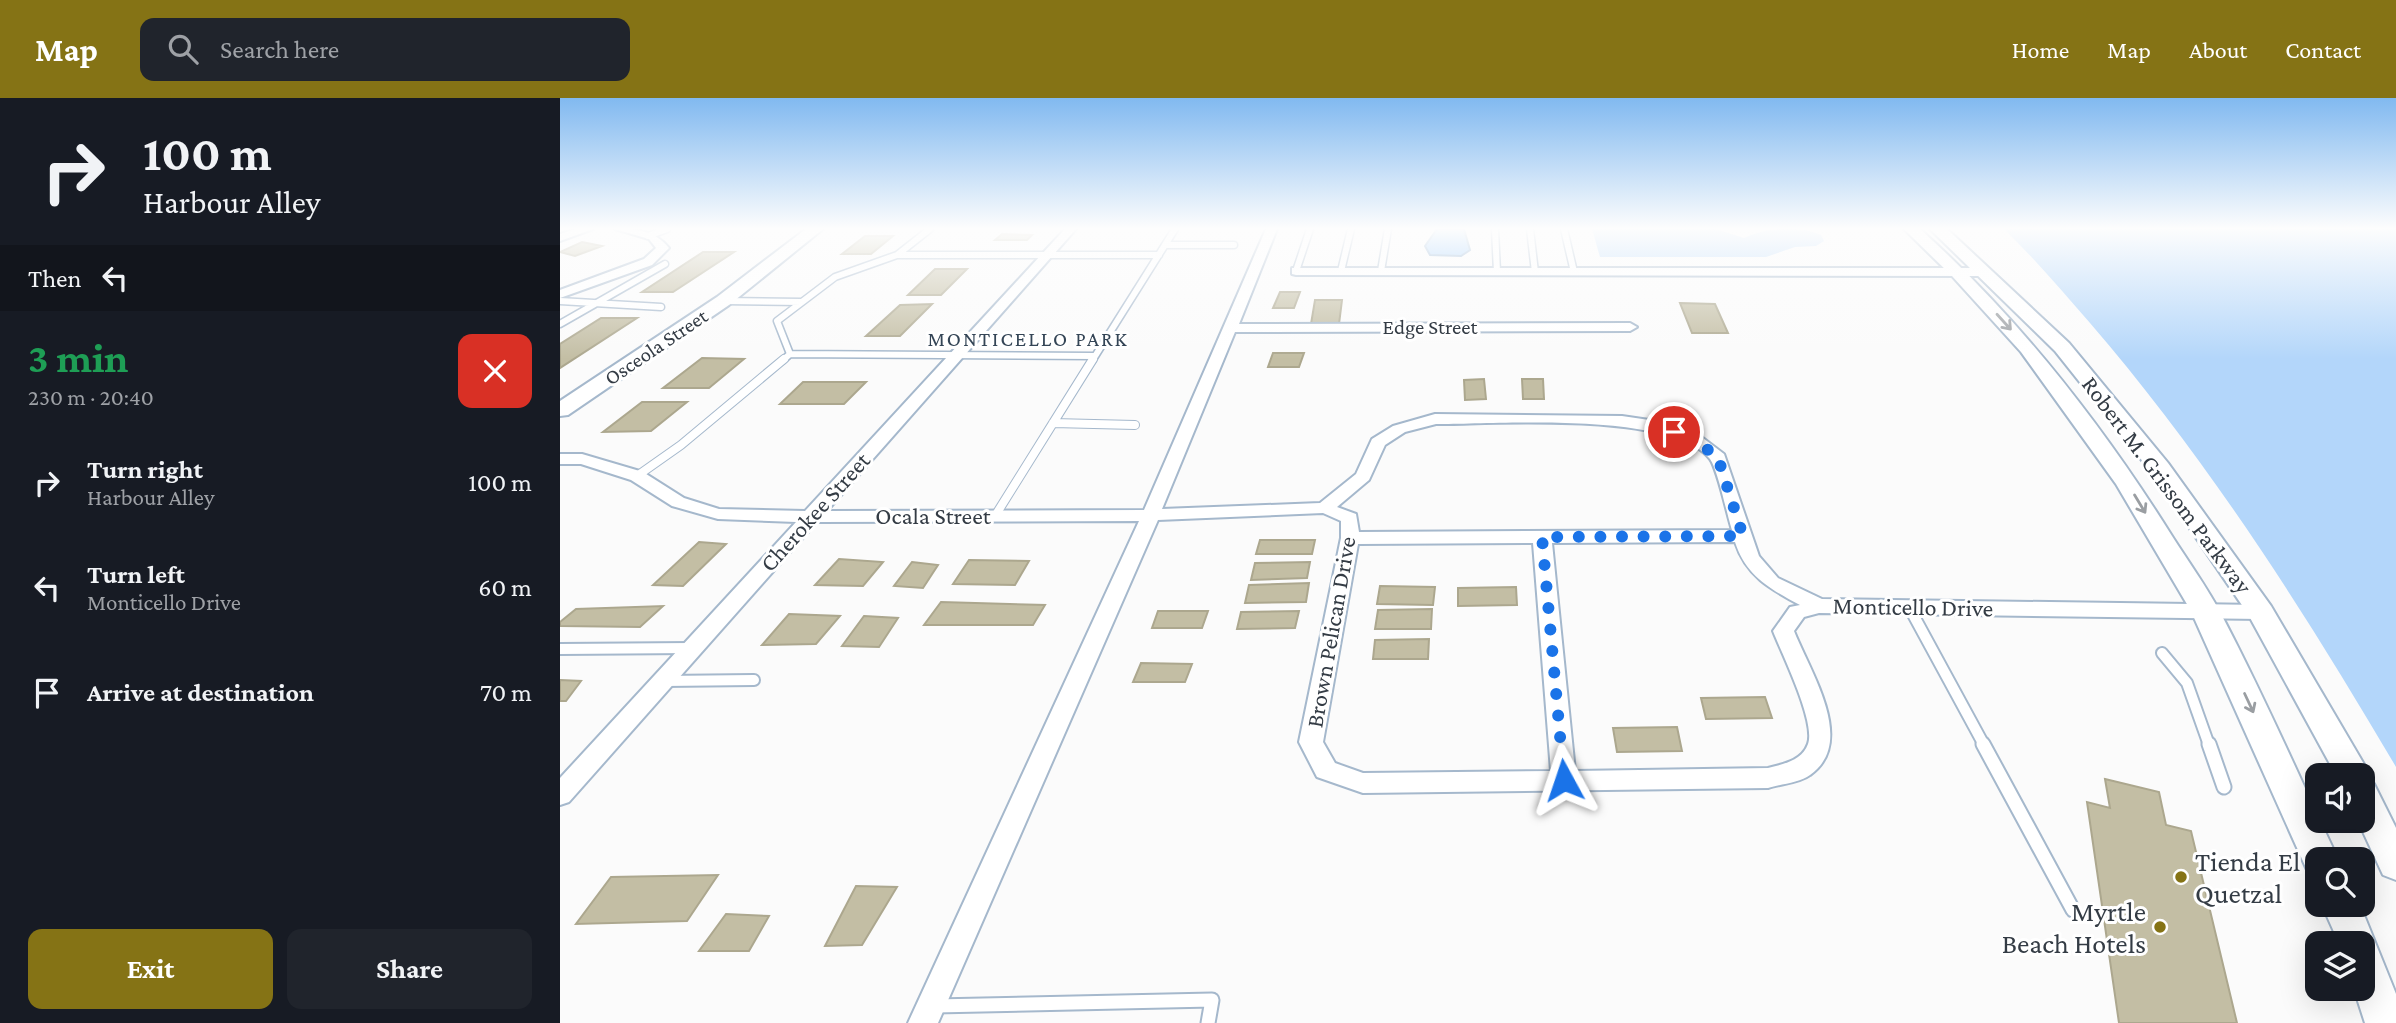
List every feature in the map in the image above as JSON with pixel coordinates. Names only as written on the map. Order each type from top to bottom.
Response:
[{"type":"main road","name":"Osceola Street","points":[[560,410],[723,301],[760,272]]},
{"type":"main road","name":"Robert M. Grissom Parkway","points":[[1958,272],[2028,348],[2127,484],[2205,611],[2314,847]]},
{"type":"main road","name":"Robert M. Grissom Parkway","points":[[1986,272],[2062,346],[2160,468],[2261,612],[2346,763]]},
{"type":"main road","points":[[2375,821],[2396,864]]},
{"type":"main road","points":[[2375,992],[2386,1023]]},
{"type":"street","points":[[560,294],[620,272]]},
{"type":"street","name":"Cherokee Street","points":[[560,795],[1032,272]]},
{"type":"street","points":[[927,1015],[1150,515],[1254,272]]},
{"type":"street","name":"Edge Street","points":[[1230,328],[1630,327]]},
{"type":"street","name":"Monticello Drive","points":[[1325,508],[1363,476],[1378,442],[1399,429],[1435,419],[1622,421],[1656,426],[1693,438],[1718,458],[1750,558],[1771,582],[1819,606],[2261,612]]},
{"type":"street","name":"Ocala Street","points":[[560,459],[582,459],[637,475],[678,502],[718,514],[811,517],[1150,515]]},
{"type":"street","name":"Brown Pelican Drive","points":[[1150,515],[1325,508],[1350,518],[1350,538],[1311,742],[1326,770],[1363,783],[1768,778],[1801,769],[1820,748],[1821,726],[1783,631],[1797,612],[1819,606]]},
{"type":"street","points":[[1350,538],[1743,536]]},
{"type":"street","points":[[1542,537],[1564,780]]},
{"type":"lane","points":[[560,324],[651,272]]},
{"type":"lane","points":[[790,354],[777,321],[835,277],[849,272]]},
{"type":"lane","points":[[995,516],[1148,272]]},
{"type":"lane","points":[[560,301],[661,307]]},
{"type":"lane","points":[[723,301],[802,302]]},
{"type":"lane","points":[[637,475],[681,445],[790,354],[1095,356]]},
{"type":"lane","points":[[1053,423],[1135,425]]},
{"type":"lane","points":[[1909,607],[2073,910]]},
{"type":"lane","points":[[560,649],[693,648]]},
{"type":"lane","points":[[2162,653],[2187,683],[2224,787]]},
{"type":"lane","points":[[663,681],[754,680]]},
{"type":"lane","points":[[927,1015],[1212,1000],[1208,1023]]},
{"type":"shaded area","points":[[2045,272],[2396,272],[2396,767],[2290,595],[2215,483],[2133,375]]},
{"type":"building","points":[[672,272],[703,272],[673,292],[642,292]]},
{"type":"building","points":[[932,272],[964,272],[941,295],[908,295]]},
{"type":"building","points":[[1280,292],[1300,292],[1294,308],[1273,308]]},
{"type":"building","points":[[1315,300],[1342,300],[1339,324],[1311,324]]},
{"type":"building","points":[[1680,303],[1715,304],[1728,333],[1692,333]]},
{"type":"building","points":[[932,304],[900,336],[866,336],[900,305]]},
{"type":"building","points":[[601,318],[637,318],[560,368],[560,344]]},
{"type":"building","points":[[1273,353],[1304,353],[1299,367],[1268,367]]},
{"type":"building","points":[[702,358],[744,359],[709,388],[663,388]]},
{"type":"building","points":[[1484,379],[1486,399],[1465,400],[1464,380]]},
{"type":"building","points":[[1522,379],[1543,379],[1544,399],[1523,399]]},
{"type":"building","points":[[803,382],[866,382],[844,404],[780,404]]},
{"type":"building","points":[[642,402],[687,402],[651,431],[603,432]]},
{"type":"building","points":[[1260,540],[1315,540],[1312,554],[1256,554]]},
{"type":"building","points":[[699,542],[726,544],[683,586],[653,585]]},
{"type":"building","points":[[839,559],[883,562],[863,586],[815,585]]},
{"type":"building","points":[[969,560],[1029,561],[1015,585],[953,584]]},
{"type":"building","points":[[912,562],[938,565],[923,588],[894,586]]},
{"type":"building","points":[[1310,562],[1307,578],[1251,580],[1255,563]]},
{"type":"building","points":[[1309,583],[1306,602],[1245,603],[1249,585]]},
{"type":"building","points":[[1380,586],[1435,587],[1433,605],[1377,604]]},
{"type":"building","points":[[1516,587],[1517,605],[1458,606],[1458,588]]},
{"type":"building","points":[[941,602],[1045,605],[1033,625],[924,625]]},
{"type":"building","points":[[663,606],[640,627],[560,626],[560,622],[576,609]]},
{"type":"building","points":[[1432,609],[1431,629],[1375,629],[1378,610]]},
{"type":"building","points":[[1158,611],[1208,611],[1202,628],[1152,628]]},
{"type":"building","points":[[1299,611],[1295,628],[1237,629],[1241,612]]},
{"type":"building","points":[[789,614],[840,616],[816,644],[762,645]]},
{"type":"building","points":[[864,616],[898,618],[879,647],[842,646]]},
{"type":"building","points":[[1429,639],[1428,659],[1373,659],[1375,640]]},
{"type":"building","points":[[1141,663],[1192,664],[1185,682],[1133,682]]},
{"type":"building","points":[[560,680],[581,681],[566,701],[560,701]]},
{"type":"building","points":[[1765,697],[1772,718],[1706,719],[1701,698]]},
{"type":"building","points":[[1677,727],[1682,751],[1617,752],[1613,728]]},
{"type":"building","name":"Myrtle Beach Hotels","points":[[2105,779],[2159,792],[2166,825],[2191,831],[2237,1023],[2119,1023],[2087,802],[2110,808]]},
{"type":"building","points":[[718,875],[687,921],[576,924],[611,877]]},
{"type":"building","points":[[856,886],[897,887],[862,945],[825,946]]},
{"type":"building","points":[[726,914],[769,916],[749,951],[699,951]]},
{"type":"place","name":"Tienda El Quetzal","points":[[2181,877]]},
{"type":"place","name":"Myrtle Beach Hotels","points":[[2160,927]]},
{"type":"district","name":"MONTICELLO PARK","points":[[1028,339]]},
{"type":"route","points":[[1564,780],[1542,537],[1743,536],[1718,458],[1693,438],[1674,432]]}]
